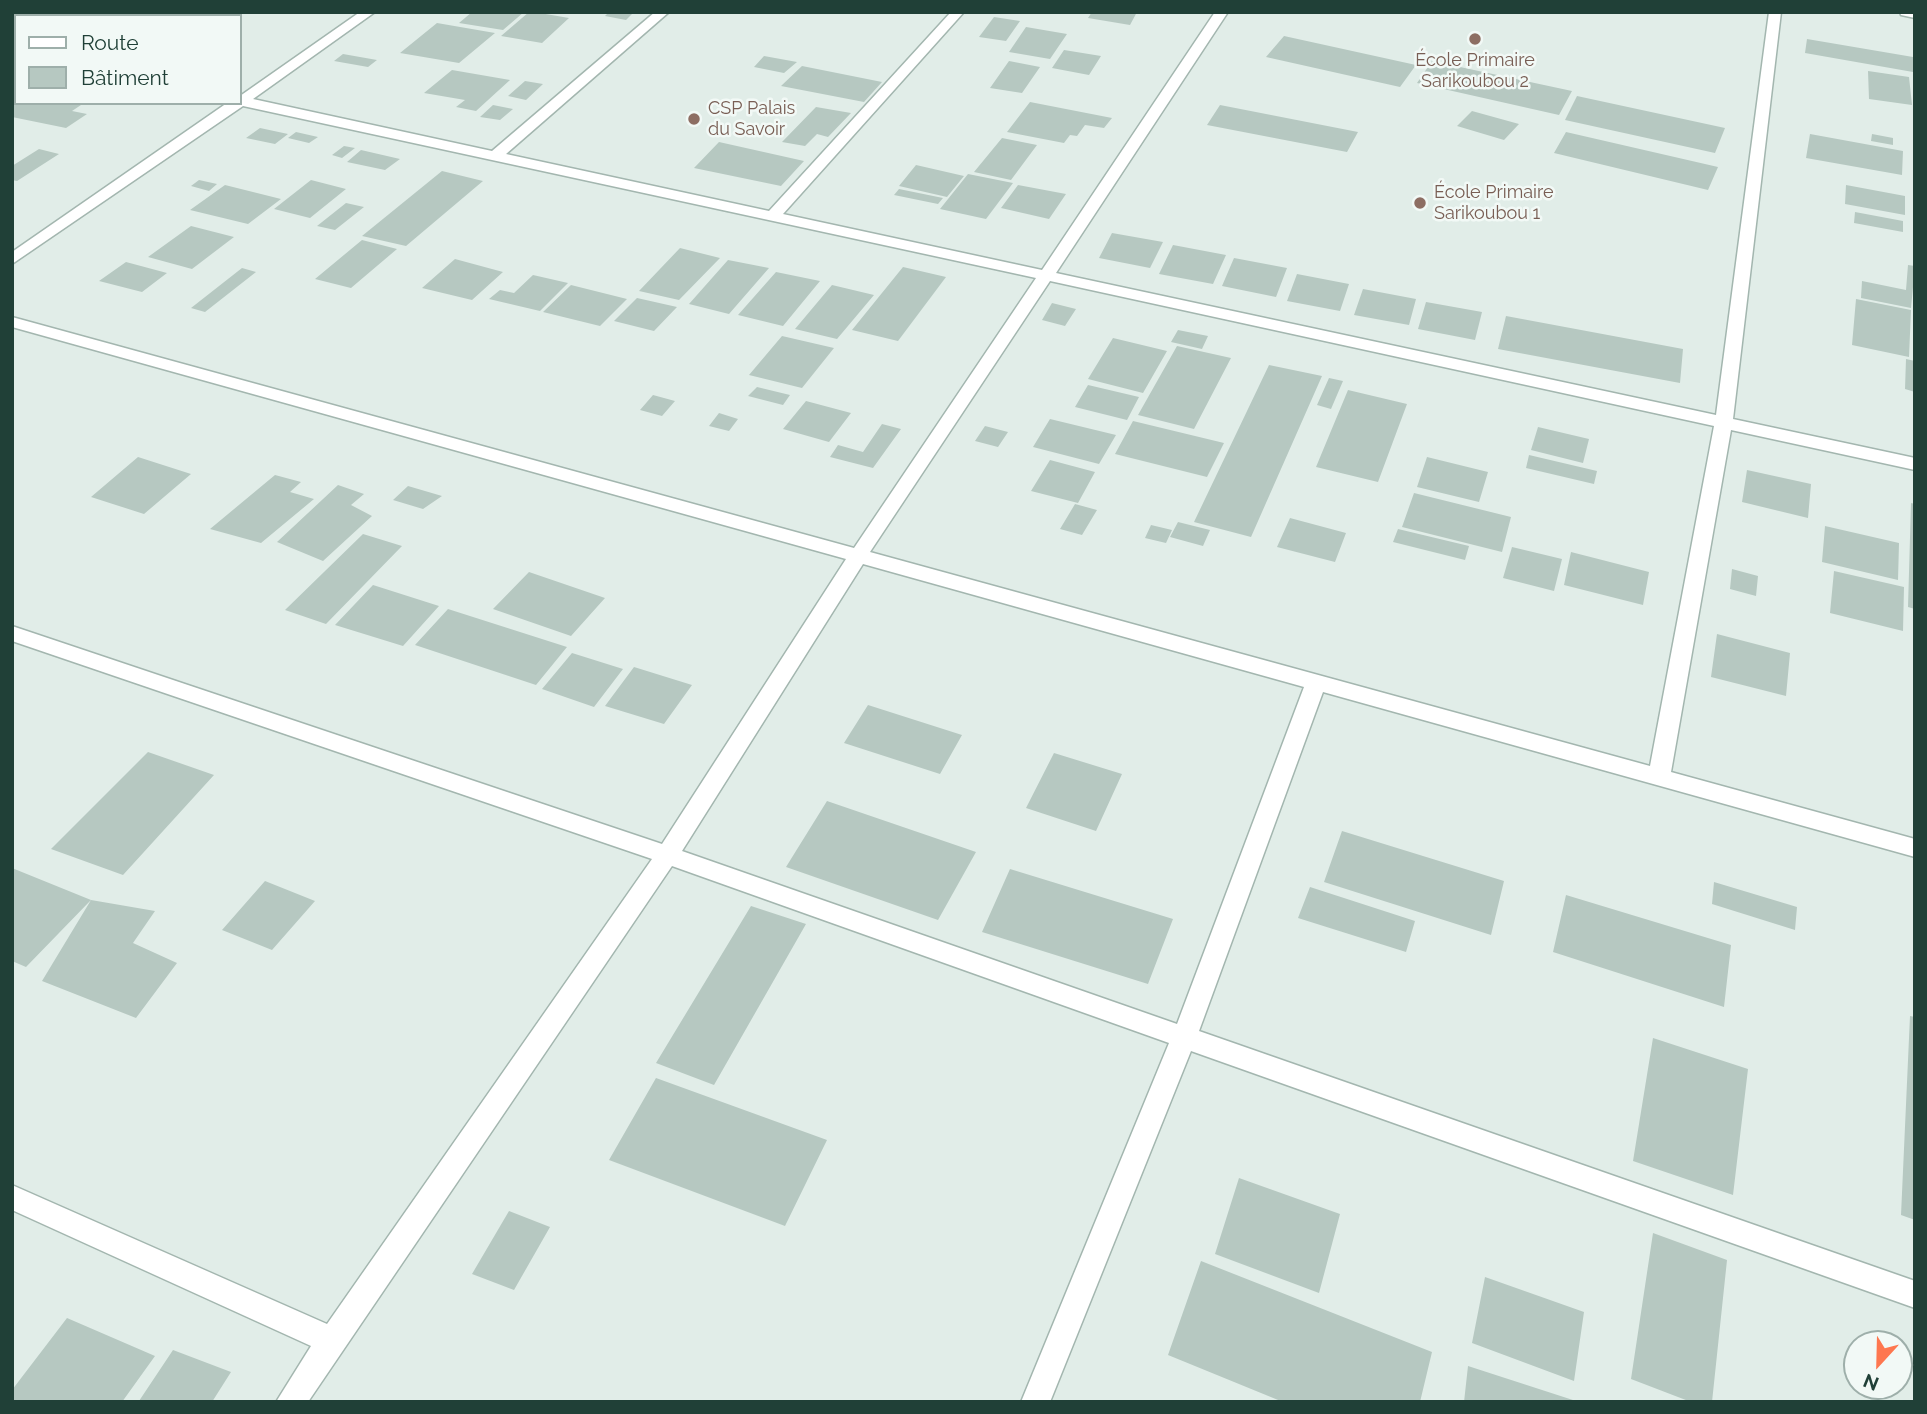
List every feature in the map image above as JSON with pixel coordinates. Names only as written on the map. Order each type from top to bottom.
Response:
[{"type":"street","points":[[242,100],[369,12]]},
{"type":"street","points":[[495,156],[663,12]]},
{"type":"street","points":[[773,216],[958,12]]},
{"type":"street","points":[[290,1402],[667,855],[858,556],[1222,12]]},
{"type":"street","points":[[1659,777],[1724,422],[1775,12]]},
{"type":"street","points":[[1906,12],[1915,13]]},
{"type":"street","points":[[242,103],[1915,464]]},
{"type":"street","points":[[12,259],[235,105]]},
{"type":"street","points":[[12,322],[1915,848]]},
{"type":"street","points":[[12,634],[667,855],[1915,1295]]},
{"type":"street","points":[[1035,1402],[1184,1038],[1316,682]]},
{"type":"street","points":[[12,1197],[332,1340]]},
{"type":"building","points":[[472,12],[524,12],[503,30],[459,23]]},
{"type":"building","points":[[529,12],[569,18],[542,43],[501,36]]},
{"type":"building","points":[[609,12],[634,12],[626,20],[605,16]]},
{"type":"building","points":[[1092,12],[1137,12],[1130,25],[1088,18]]},
{"type":"building","points":[[994,17],[1020,21],[1006,41],[979,37]]},
{"type":"building","points":[[437,23],[495,33],[459,63],[400,53]]},
{"type":"building","points":[[14,27],[14,68],[12,67]]},
{"type":"building","points":[[1026,27],[1067,34],[1050,59],[1009,52]]},
{"type":"building","points":[[1284,36],[1416,65],[1400,87],[1266,57]]},
{"type":"building","points":[[1807,39],[1913,57],[1913,72],[1805,53]]},
{"type":"building","points":[[1064,50],[1101,56],[1089,75],[1052,68]]},
{"type":"building","points":[[343,54],[377,60],[368,67],[334,61]]},
{"type":"building","points":[[764,56],[797,62],[784,73],[754,67]]},
{"type":"building","points":[[1009,61],[1040,67],[1022,93],[990,88]]},
{"type":"building","points":[[1432,61],[1572,91],[1559,115],[1417,83]]},
{"type":"building","points":[[802,66],[882,82],[864,102],[781,86]]},
{"type":"building","points":[[452,70],[510,80],[476,111],[456,107],[465,100],[424,93]]},
{"type":"building","points":[[1868,71],[1909,77],[1912,105],[1869,99]]},
{"type":"building","points":[[525,81],[543,84],[526,100],[508,96]]},
{"type":"building","points":[[1577,96],[1725,128],[1715,153],[1565,120]]},
{"type":"building","points":[[14,98],[14,105],[81,105],[72,111],[87,114],[66,128],[12,117]]},
{"type":"building","points":[[1030,102],[1112,118],[1104,128],[1085,125],[1077,136],[1070,135],[1064,143],[1007,132]]},
{"type":"building","points":[[493,105],[513,109],[500,120],[480,117]]},
{"type":"building","points":[[1220,105],[1358,132],[1347,152],[1207,125]]},
{"type":"building","points":[[816,107],[851,113],[828,137],[817,134],[805,146],[782,142]]},
{"type":"building","points":[[1472,111],[1519,124],[1504,140],[1457,126]]},
{"type":"building","points":[[260,128],[288,134],[275,144],[246,138]]},
{"type":"building","points":[[296,132],[318,137],[309,143],[288,138]]},
{"type":"building","points":[[1566,132],[1718,167],[1708,190],[1554,153]]},
{"type":"building","points":[[1810,134],[1903,151],[1902,175],[1806,158]]},
{"type":"building","points":[[1872,134],[1893,138],[1893,145],[1871,141]]},
{"type":"building","points":[[1002,138],[1037,145],[1011,180],[974,172]]},
{"type":"building","points":[[719,142],[804,161],[781,186],[694,168]]},
{"type":"building","points":[[344,146],[355,148],[342,158],[332,155]]},
{"type":"building","points":[[39,149],[59,154],[17,181],[12,180],[12,166]]},
{"type":"building","points":[[361,150],[400,159],[385,170],[347,162]]},
{"type":"building","points":[[916,165],[964,176],[947,197],[899,186]]},
{"type":"building","points":[[442,171],[483,181],[406,246],[362,236]]},
{"type":"building","points":[[968,174],[1013,183],[986,219],[940,209]]},
{"type":"building","points":[[199,180],[217,184],[209,191],[191,186]]},
{"type":"building","points":[[311,180],[346,189],[310,218],[274,209]]},
{"type":"building","points":[[225,185],[281,199],[248,224],[190,210]]},
{"type":"building","points":[[1018,185],[1066,194],[1049,219],[1001,208]]},
{"type":"building","points":[[1846,185],[1905,196],[1905,215],[1845,204]]},
{"type":"building","points":[[899,189],[943,198],[938,204],[894,195]]},
{"type":"building","points":[[346,203],[364,207],[335,230],[317,226]]},
{"type":"building","points":[[1855,212],[1903,221],[1903,232],[1854,223]]},
{"type":"building","points":[[191,226],[234,237],[192,269],[148,257]]},
{"type":"building","points":[[1112,233],[1163,242],[1150,268],[1099,258]]},
{"type":"building","points":[[362,240],[397,249],[351,288],[315,279]]},
{"type":"building","points":[[1173,245],[1226,255],[1213,284],[1159,274]]},
{"type":"building","points":[[680,248],[720,258],[679,300],[639,291]]},
{"type":"building","points":[[1234,258],[1287,268],[1276,297],[1222,286]]},
{"type":"building","points":[[455,259],[503,272],[472,300],[422,288]]},
{"type":"building","points":[[728,260],[769,268],[729,314],[689,304]]},
{"type":"building","points":[[126,262],[167,273],[142,292],[99,281]]},
{"type":"building","points":[[1908,265],[1915,266],[1911,308],[1861,298],[1862,281],[1906,290]]},
{"type":"building","points":[[903,267],[946,277],[898,341],[852,330]]},
{"type":"building","points":[[242,268],[256,272],[205,312],[191,308]]},
{"type":"building","points":[[776,272],[820,281],[783,326],[738,315]]},
{"type":"building","points":[[1297,274],[1349,284],[1340,311],[1287,301]]},
{"type":"building","points":[[533,275],[568,283],[540,311],[489,299],[500,290],[514,293]]},
{"type":"building","points":[[571,285],[627,299],[600,326],[543,312]]},
{"type":"building","points":[[832,285],[874,295],[837,339],[795,329]]},
{"type":"building","points":[[1363,289],[1416,299],[1409,325],[1354,315]]},
{"type":"building","points":[[637,298],[677,307],[654,331],[614,321]]},
{"type":"building","points":[[1856,299],[1911,310],[1909,357],[1852,345]]},
{"type":"building","points":[[1426,302],[1482,312],[1475,340],[1418,329]]},
{"type":"building","points":[[1052,303],[1076,309],[1065,326],[1042,320]]},
{"type":"building","points":[[1506,316],[1683,349],[1680,383],[1498,349]]},
{"type":"building","points":[[1178,330],[1208,336],[1202,349],[1171,342]]},
{"type":"building","points":[[782,336],[834,348],[802,388],[749,375]]},
{"type":"building","points":[[1113,338],[1167,351],[1143,393],[1088,379]]},
{"type":"building","points":[[1177,346],[1231,358],[1194,429],[1138,415]]},
{"type":"building","points":[[1906,359],[1915,361],[1915,392],[1905,389]]},
{"type":"building","points":[[1269,365],[1322,376],[1251,537],[1194,522]]},
{"type":"building","points":[[1329,378],[1343,381],[1331,409],[1317,405]]},
{"type":"building","points":[[1088,385],[1139,397],[1127,420],[1075,407]]},
{"type":"building","points":[[757,387],[790,395],[783,405],[748,396]]},
{"type":"building","points":[[1348,390],[1407,404],[1378,482],[1316,467]]},
{"type":"building","points":[[653,395],[675,401],[662,416],[640,410]]},
{"type":"building","points":[[806,401],[851,413],[829,442],[783,429]]},
{"type":"building","points":[[719,413],[738,419],[729,431],[709,426]]},
{"type":"building","points":[[1050,419],[1116,435],[1099,464],[1033,447]]},
{"type":"building","points":[[1133,421],[1224,443],[1207,477],[1115,454]]},
{"type":"building","points":[[882,424],[901,429],[873,468],[830,457],[838,445],[863,452]]},
{"type":"building","points":[[985,426],[1008,432],[998,447],[975,441]]},
{"type":"building","points":[[1538,427],[1589,439],[1583,463],[1531,450]]},
{"type":"building","points":[[1529,455],[1597,471],[1594,484],[1526,468]]},
{"type":"building","points":[[138,457],[191,474],[144,514],[91,497]]},
{"type":"building","points":[[1427,457],[1488,472],[1479,502],[1417,487]]},
{"type":"building","points":[[1050,460],[1095,472],[1078,503],[1031,491]]},
{"type":"building","points":[[1747,470],[1811,484],[1808,518],[1742,502]]},
{"type":"building","points":[[275,475],[301,482],[290,492],[314,499],[261,543],[210,529]]},
{"type":"building","points":[[338,485],[364,494],[351,505],[372,516],[323,561],[277,542]]},
{"type":"building","points":[[408,486],[442,496],[423,509],[393,500]]},
{"type":"building","points":[[1414,493],[1511,517],[1502,552],[1402,527]]},
{"type":"building","points":[[1911,503],[1915,504],[1915,609],[1908,607]]},
{"type":"building","points":[[1075,504],[1097,510],[1082,535],[1060,529]]},
{"type":"building","points":[[1290,518],[1346,533],[1335,562],[1277,547]]},
{"type":"building","points":[[1178,522],[1210,530],[1203,546],[1170,537]]},
{"type":"building","points":[[1151,525],[1172,530],[1166,543],[1145,538]]},
{"type":"building","points":[[1825,526],[1899,543],[1898,580],[1822,562]]},
{"type":"building","points":[[1398,529],[1469,546],[1465,560],[1393,542]]},
{"type":"building","points":[[363,534],[402,546],[326,624],[285,610]]},
{"type":"building","points":[[1512,547],[1562,559],[1554,591],[1503,578]]},
{"type":"building","points":[[1571,552],[1649,572],[1643,605],[1564,585]]},
{"type":"building","points":[[1732,569],[1758,576],[1756,596],[1730,589]]},
{"type":"building","points":[[1834,571],[1904,587],[1903,631],[1830,613]]},
{"type":"building","points":[[529,572],[605,598],[571,636],[493,609]]},
{"type":"building","points":[[373,585],[439,606],[403,646],[335,625]]},
{"type":"building","points":[[448,609],[567,647],[536,685],[415,645]]},
{"type":"building","points":[[1717,634],[1790,653],[1786,696],[1711,677]]},
{"type":"building","points":[[572,653],[623,669],[594,707],[542,689]]},
{"type":"building","points":[[634,667],[692,685],[664,724],[605,706]]},
{"type":"building","points":[[868,705],[962,735],[940,774],[844,743]]},
{"type":"building","points":[[148,752],[214,775],[123,875],[51,849]]},
{"type":"building","points":[[1054,753],[1122,774],[1096,831],[1026,808]]},
{"type":"building","points":[[827,801],[976,852],[938,920],[786,867]]},
{"type":"building","points":[[1342,831],[1504,881],[1491,935],[1324,882]]},
{"type":"building","points":[[12,868],[91,900],[26,967],[12,961]]},
{"type":"building","points":[[1010,869],[1173,919],[1148,984],[982,932]]},
{"type":"building","points":[[265,881],[315,901],[272,950],[222,930]]},
{"type":"building","points":[[1714,882],[1797,907],[1795,930],[1712,904]]},
{"type":"building","points":[[1310,887],[1415,921],[1406,952],[1298,918]]},
{"type":"building","points":[[1566,895],[1731,945],[1724,1007],[1553,952]]},
{"type":"building","points":[[91,900],[155,911],[133,943],[177,963],[136,1018],[42,981]]},
{"type":"building","points":[[751,906],[806,924],[714,1085],[656,1063]]},
{"type":"building","points":[[1910,1016],[1915,1017],[1915,1220],[1901,1215]]},
{"type":"building","points":[[1653,1038],[1748,1069],[1733,1195],[1633,1161]]},
{"type":"building","points":[[656,1078],[827,1140],[785,1226],[609,1160]]},
{"type":"building","points":[[1239,1178],[1340,1214],[1319,1293],[1215,1254]]},
{"type":"building","points":[[509,1211],[550,1227],[514,1290],[472,1274]]},
{"type":"building","points":[[1653,1233],[1727,1260],[1712,1402],[1691,1402],[1631,1379]]},
{"type":"building","points":[[1201,1261],[1432,1352],[1420,1402],[1283,1402],[1168,1355]]},
{"type":"building","points":[[1485,1277],[1584,1312],[1574,1381],[1472,1343]]},
{"type":"building","points":[[67,1318],[155,1356],[122,1402],[12,1402],[12,1390]]},
{"type":"building","points":[[173,1350],[231,1372],[212,1402],[139,1401]]},
{"type":"building","points":[[1468,1366],[1576,1401],[1464,1402]]},
{"type":"place","name":"École Primaire Sarikoubou 2","points":[[1475,39]]},
{"type":"place","name":"CSP Palais du Savoir","points":[[694,119]]},
{"type":"place","name":"École Primaire Sarikoubou 1","points":[[1420,203]]}]
